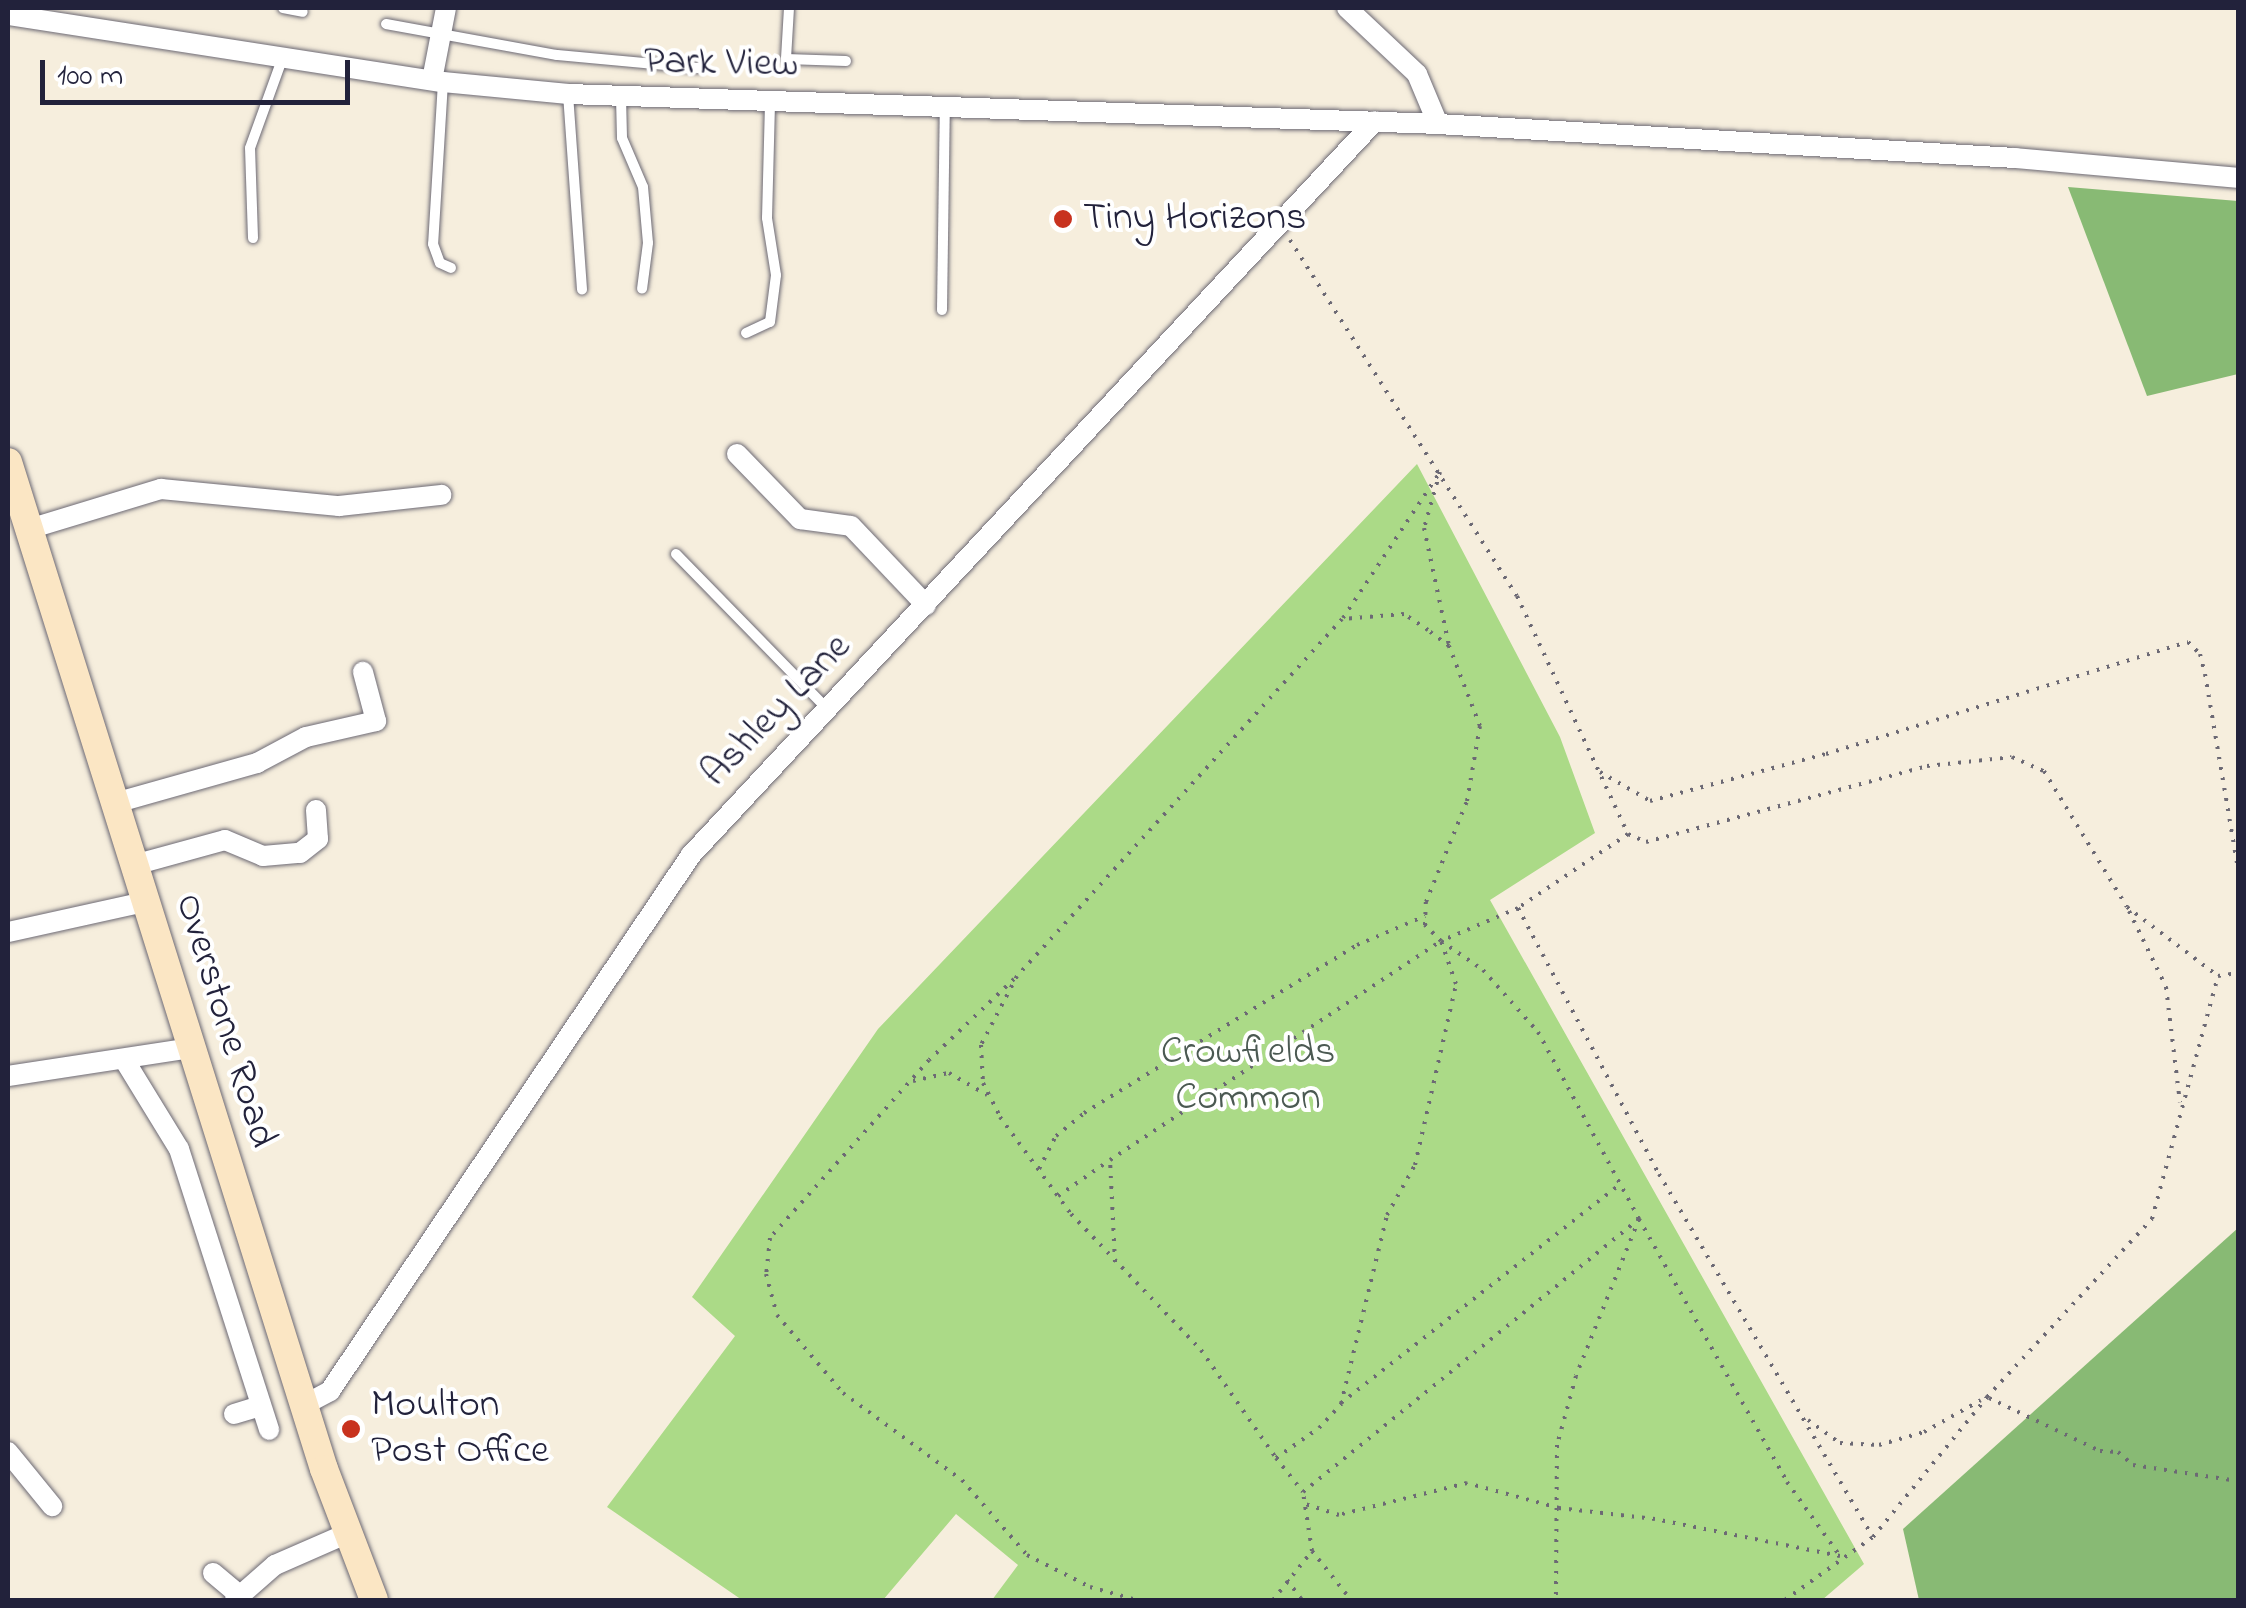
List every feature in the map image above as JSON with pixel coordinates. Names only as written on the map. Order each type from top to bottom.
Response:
[{"type":"street","points":[[438,81],[446,8]]},
{"type":"street","points":[[1352,9],[1417,74],[1438,124]]},
{"type":"street","name":"Park View","points":[[8,15],[284,53],[438,81],[568,94],[1438,124],[2016,158],[2238,178]]},
{"type":"street","name":"Ashley Lane","points":[[304,1405],[330,1391],[669,882],[1282,228],[1375,121]]},
{"type":"street","points":[[737,454],[800,519],[851,526],[926,605]]},
{"type":"street","name":"Overstone Road","points":[[8,462],[304,1405],[346,1534],[374,1600]]},
{"type":"street","points":[[28,529],[162,488],[339,506],[441,495]]},
{"type":"street","points":[[115,803],[257,763],[306,738],[376,721],[363,672]]},
{"type":"street","points":[[134,865],[225,840],[263,856],[300,852],[318,839],[316,810]]},
{"type":"street","points":[[8,932],[145,902]]},
{"type":"street","points":[[8,1076],[192,1048]]},
{"type":"street","points":[[126,1061],[179,1149],[269,1430]]},
{"type":"street","points":[[234,1414],[261,1406]]},
{"type":"street","points":[[8,1452],[52,1506]]},
{"type":"street","points":[[214,1573],[237,1598],[276,1565],[346,1534]]},
{"type":"lane","points":[[283,8],[303,12]]},
{"type":"lane","points":[[789,8],[786,60],[846,61]]},
{"type":"lane","points":[[386,24],[442,31],[557,55],[698,68]]},
{"type":"lane","points":[[253,238],[250,148],[284,53]]},
{"type":"lane","points":[[438,81],[433,244],[440,263],[450,268]]},
{"type":"lane","points":[[568,94],[582,289]]},
{"type":"lane","points":[[620,97],[622,138],[643,186],[648,243],[642,288]]},
{"type":"lane","points":[[746,333],[770,322],[776,275],[767,218],[770,100]]},
{"type":"lane","points":[[942,310],[945,106]]},
{"type":"lane","points":[[676,554],[828,710]]},
{"type":"path","points":[[1282,228],[1516,596],[1628,834],[1646,842],[1926,766],[2012,757],[2044,771],[2126,907],[2166,987],[2180,1106]]},
{"type":"path","points":[[1137,1600],[1090,1588],[1026,1555],[955,1473],[843,1393],[777,1315],[766,1274],[770,1238],[910,1081],[1016,976],[1342,619],[1440,472]]},
{"type":"path","points":[[1038,1170],[1056,1136],[1133,1081],[1357,945],[1425,916],[1478,751],[1480,726],[1449,646],[1424,528],[1440,472]]},
{"type":"path","points":[[1342,619],[1376,611],[1404,614],[1449,646]]},
{"type":"path","points":[[1598,771],[1631,794],[1666,798],[2188,642],[2200,654],[2206,674],[2238,869]]},
{"type":"path","points":[[1058,1196],[1441,941],[1518,908],[1628,834]]},
{"type":"path","points":[[2126,907],[2218,976],[2238,973]]},
{"type":"path","points":[[1518,908],[1659,1174],[1873,1536]]},
{"type":"path","points":[[1341,1404],[1387,1215],[1414,1165],[1456,984],[1441,941],[1425,916]]},
{"type":"path","points":[[1441,941],[1482,970],[1538,1032],[1787,1482],[1840,1556]]},
{"type":"path","points":[[1016,976],[981,1045],[990,1097],[1058,1196],[1115,1262],[1202,1350],[1302,1492],[1312,1551],[1351,1600]]},
{"type":"path","points":[[1785,1600],[1840,1556],[1873,1536],[1987,1397],[2152,1220],[2218,976]]},
{"type":"path","points":[[910,1081],[949,1073],[990,1097]]},
{"type":"path","points":[[1110,1160],[1115,1262]]},
{"type":"path","points":[[1276,1458],[1319,1428],[1341,1404],[1620,1184]]},
{"type":"path","points":[[1302,1492],[1639,1219]]},
{"type":"path","points":[[1556,1600],[1557,1445],[1566,1410],[1639,1219]]},
{"type":"path","points":[[1805,1417],[1840,1443],[1880,1445],[1924,1432],[1987,1397]]},
{"type":"path","points":[[1987,1397],[2100,1451],[2118,1452],[2133,1465],[2238,1480]]},
{"type":"path","points":[[1305,1504],[1339,1516],[1467,1482],[1558,1508],[1655,1519],[1840,1556]]},
{"type":"path","points":[[1274,1600],[1312,1551]]},
{"type":"path","points":[[1286,1580],[1302,1600]]},
{"type":"green space","points":[[2068,187],[2238,201],[2238,374],[2147,396]]},
{"type":"green space","name":"Crowfields Common","points":[[1417,464],[1560,737],[1595,833],[1490,900],[1864,1564],[1822,1600],[992,1600],[1018,1565],[956,1514],[883,1600],[742,1600],[607,1507],[735,1336],[692,1297],[878,1029]]},
{"type":"green space","points":[[2238,1228],[2238,1600],[1919,1600],[1903,1529]]},
{"type":"place","name":"Tiny Horizons","points":[[1063,219]]},
{"type":"place","name":"Moulton Post Office","points":[[351,1429]]}]
